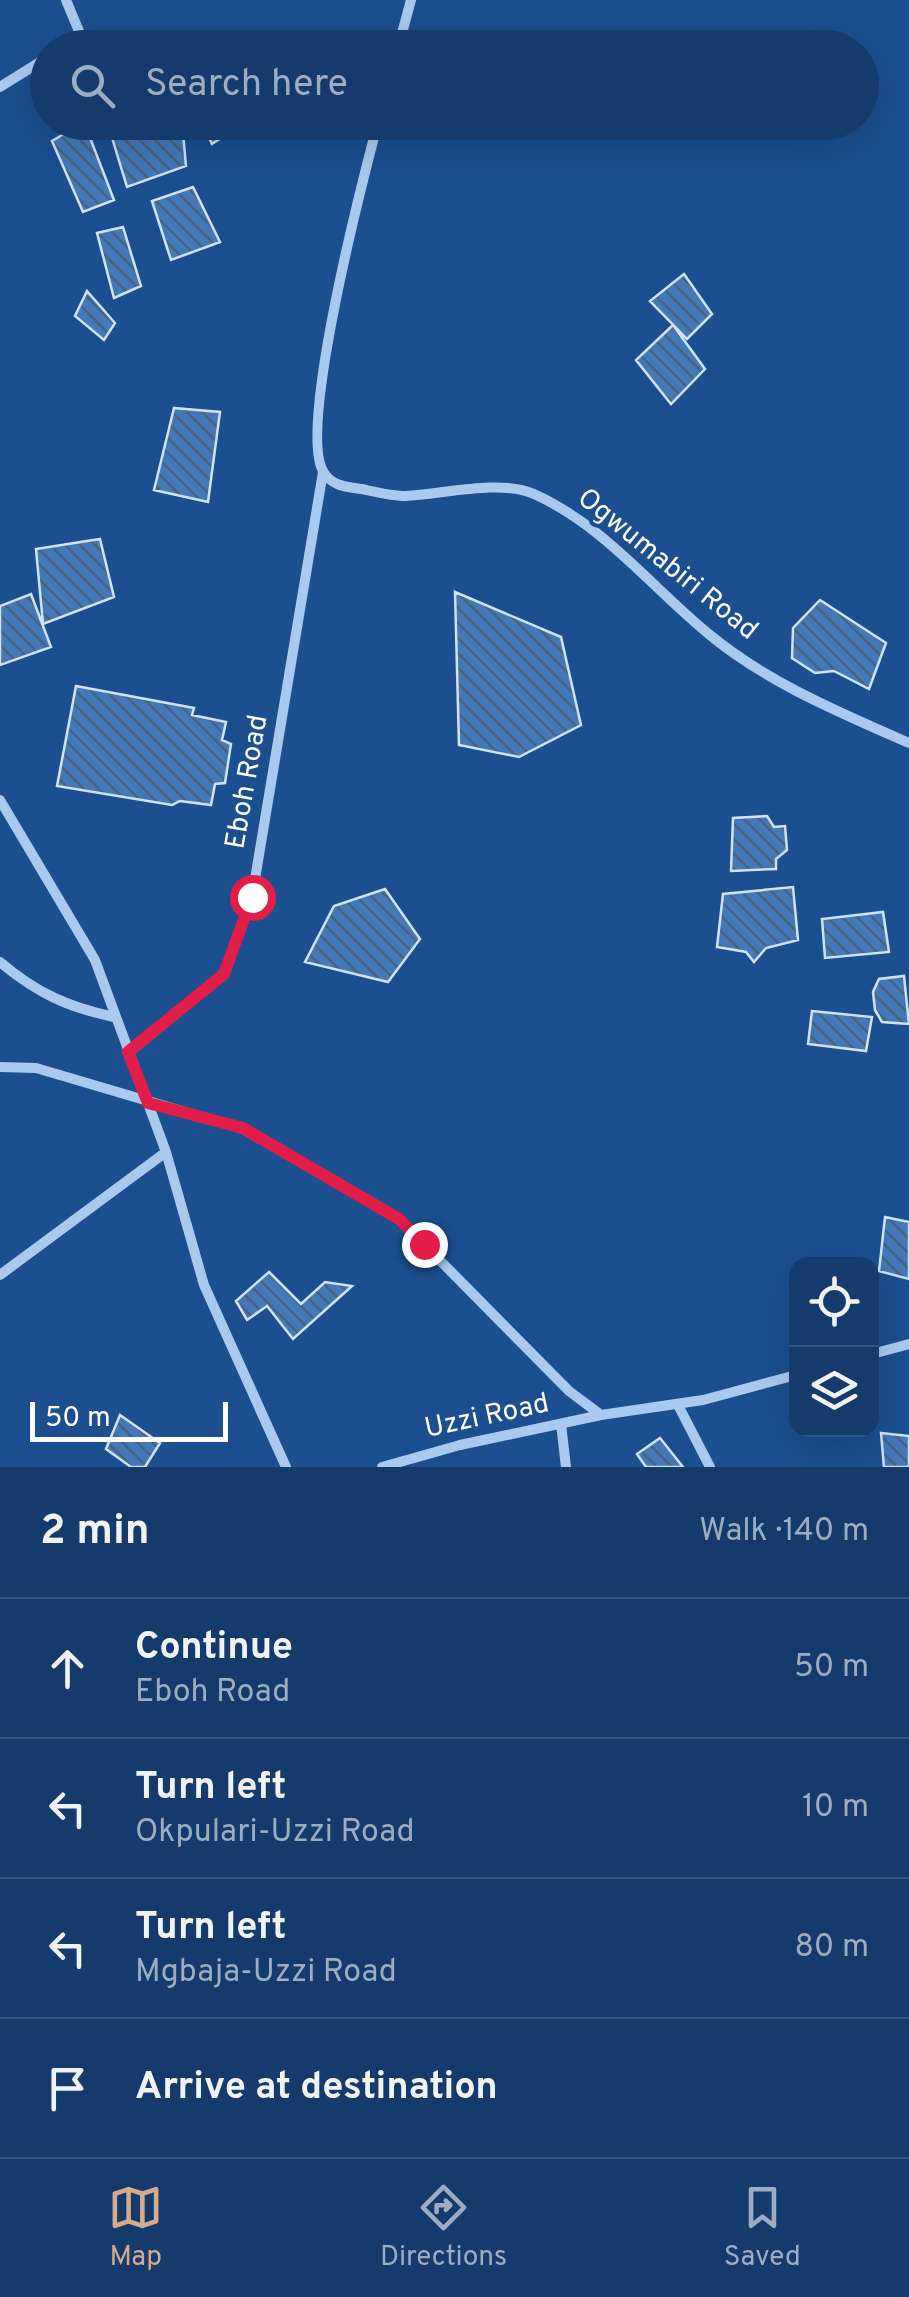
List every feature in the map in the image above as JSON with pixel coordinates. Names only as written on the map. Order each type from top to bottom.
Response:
[{"type":"street","points":[[66,0],[78,30]]},
{"type":"street","points":[[403,30],[411,0]]},
{"type":"street","points":[[0,87],[30,68]]},
{"type":"street","points":[[323,472],[316,452],[322,374],[355,209],[373,140]]},
{"type":"street","name":"Ogwumabiri Road","points":[[323,472],[337,485],[402,496],[487,488],[526,490],[562,506],[622,552],[711,637],[803,696],[909,743]]},
{"type":"street","name":"Eboh Road","points":[[128,1052],[224,974],[252,897],[323,472]]},
{"type":"street","points":[[0,800],[95,960],[166,1152],[204,1286],[286,1467]]},
{"type":"street","points":[[0,962],[24,982],[71,1008],[114,1017]]},
{"type":"street","points":[[0,1067],[36,1068],[243,1128],[399,1219],[569,1392],[602,1414]]},
{"type":"street","points":[[0,1275],[166,1152]]},
{"type":"street","points":[[879,1352],[909,1344]]},
{"type":"street","name":"Uzzi Road","points":[[382,1467],[460,1445],[602,1414],[678,1405],[789,1377]]},
{"type":"street","points":[[678,1405],[710,1467]]},
{"type":"street","points":[[561,1424],[566,1467]]},
{"type":"building","points":[[91,140],[114,200],[83,212],[52,141]]},
{"type":"building","points":[[113,140],[184,140],[186,166],[127,187]]},
{"type":"building","points":[[193,187],[220,242],[171,260],[152,201]]},
{"type":"building","points":[[123,227],[141,286],[114,298],[97,233]]},
{"type":"building","points":[[684,274],[712,314],[687,339],[650,301]]},
{"type":"building","points":[[87,291],[115,323],[104,340],[75,316]]},
{"type":"building","points":[[673,325],[705,369],[671,404],[636,360]]},
{"type":"building","points":[[174,408],[220,412],[208,502],[154,490]]},
{"type":"building","points":[[100,539],[114,597],[43,624],[36,549]]},
{"type":"building","points":[[455,592],[561,637],[581,725],[519,757],[459,745]]},
{"type":"building","points":[[31,594],[51,647],[0,665],[0,606]]},
{"type":"building","points":[[820,600],[886,643],[869,689],[834,671],[815,673],[792,658],[793,628]]},
{"type":"building","points":[[76,686],[194,708],[192,715],[226,722],[222,740],[231,744],[225,783],[215,784],[211,805],[180,801],[172,805],[57,786]]},
{"type":"building","points":[[767,816],[774,827],[785,826],[787,850],[776,859],[776,869],[731,871],[733,818]]},
{"type":"building","points":[[793,887],[798,940],[766,948],[754,962],[746,952],[717,947],[723,894]]},
{"type":"building","points":[[385,889],[420,939],[388,982],[305,962],[334,906]]},
{"type":"building","points":[[883,912],[889,952],[825,958],[822,919]]},
{"type":"building","points":[[904,976],[909,1024],[882,1022],[875,1010],[873,992],[879,979]]},
{"type":"building","points":[[812,1011],[872,1017],[866,1051],[808,1044]]},
{"type":"building","points":[[885,1217],[909,1222],[909,1279],[879,1271]]},
{"type":"building","points":[[269,1272],[301,1304],[325,1282],[352,1286],[293,1339],[267,1306],[247,1320],[236,1301]]},
{"type":"building","points":[[120,1415],[160,1443],[145,1467],[131,1467],[106,1449]]},
{"type":"building","points":[[881,1433],[909,1436],[909,1467],[884,1467]]},
{"type":"building","points":[[660,1438],[683,1467],[646,1467],[637,1454]]},
{"type":"route","points":[[252,897],[224,974],[128,1052],[148,1103],[243,1128],[399,1219],[424,1244]]}]
